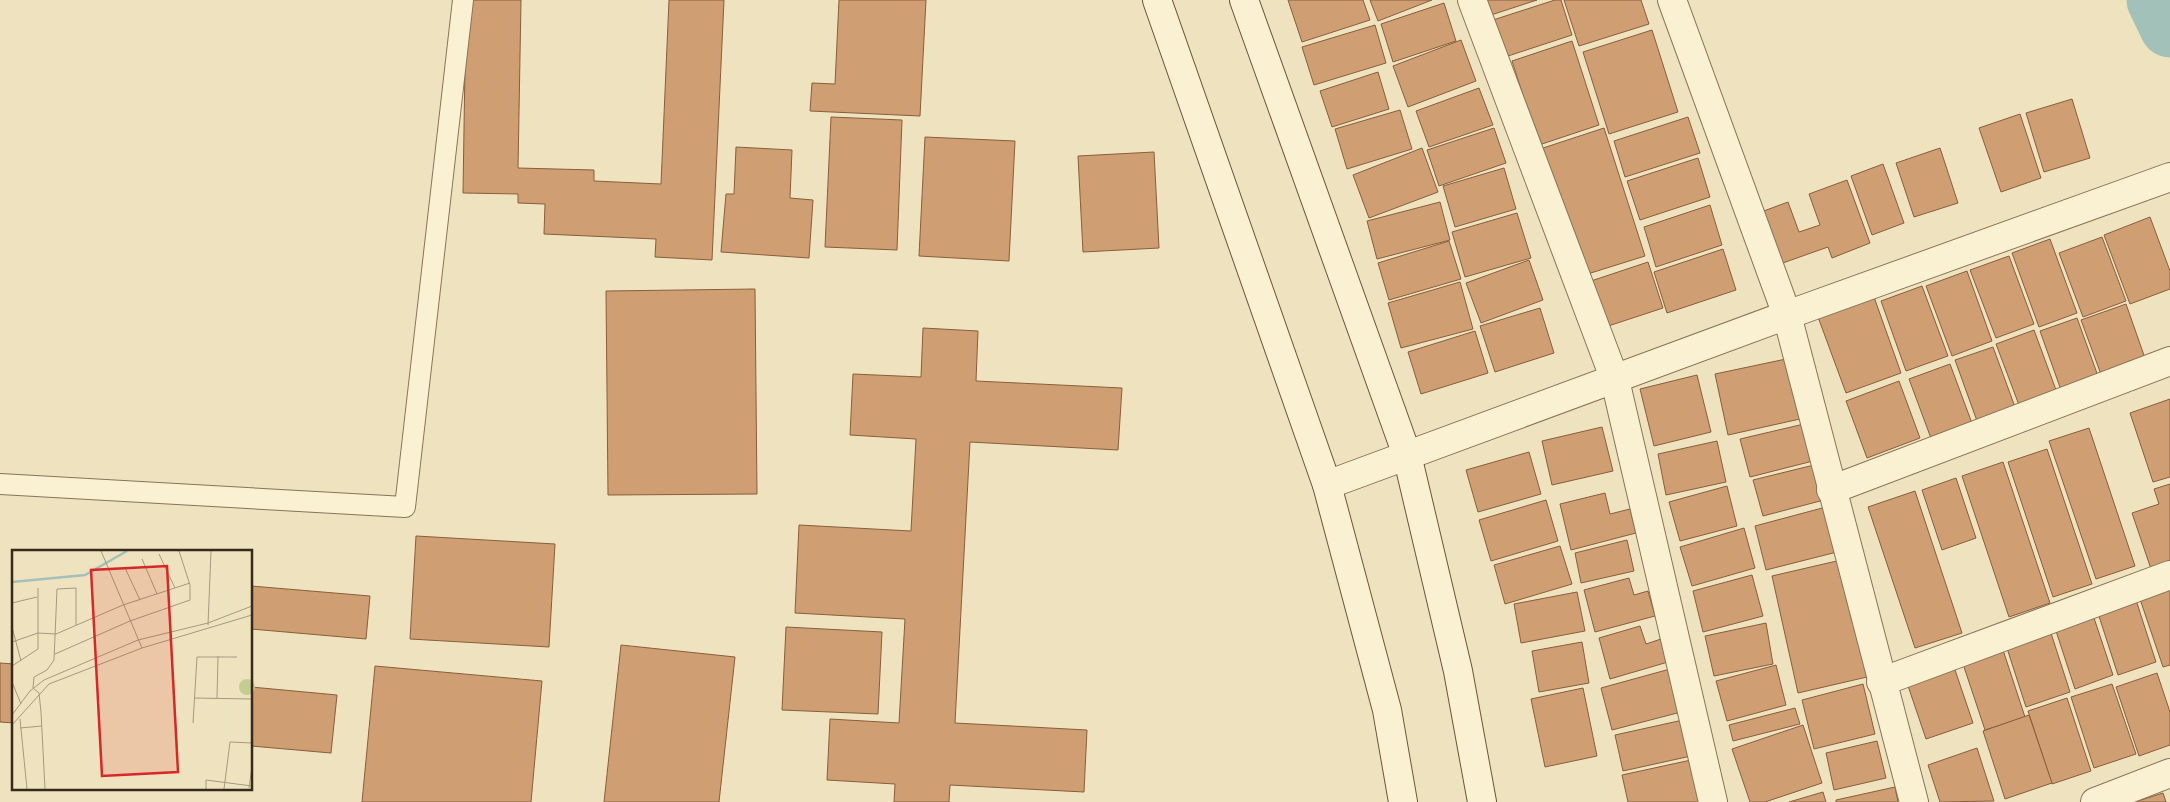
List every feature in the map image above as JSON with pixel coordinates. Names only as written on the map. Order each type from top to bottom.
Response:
[{"type":"street","points":[[1157,0],[1327,485],[1387,710],[1403,802]]},
{"type":"street","points":[[1244,0],[1408,455],[1458,671],[1482,802]]},
{"type":"street","points":[[1472,0],[1615,380],[1713,802]]},
{"type":"street","points":[[1672,0],[1787,315],[1881,682],[1914,802]]},
{"type":"street","points":[[1327,485],[1787,315],[2163,180]]},
{"type":"street","points":[[1831,490],[2170,361]]},
{"type":"street","points":[[1881,682],[2170,575]]},
{"type":"street","points":[[2096,802],[2170,773]]},
{"type":"lane","points":[[0,484],[405,507],[463,0]]},
{"type":"building","points":[[466,0],[521,0],[518,168],[594,170],[594,181],[661,184],[669,0],[724,0],[712,260],[655,257],[656,239],[544,234],[545,204],[518,203],[518,194],[463,193]]},
{"type":"building","points":[[839,0],[926,0],[920,116],[810,111],[812,83],[835,84]]},
{"type":"building","points":[[1288,0],[1363,0],[1370,20],[1302,42]]},
{"type":"building","points":[[1370,0],[1432,0],[1378,21]]},
{"type":"building","points":[[1483,0],[1537,0],[1488,16]]},
{"type":"building","points":[[1555,0],[1561,0],[1572,35],[1505,57],[1493,20]]},
{"type":"building","points":[[1564,0],[1641,0],[1649,24],[1579,46]]},
{"type":"building","points":[[1444,3],[1456,41],[1393,62],[1381,24]]},
{"type":"building","points":[[1375,25],[1386,63],[1314,85],[1302,47]]},
{"type":"building","points":[[1652,30],[1678,112],[1609,134],[1583,52]]},
{"type":"building","points":[[1461,40],[1476,81],[1408,107],[1393,66]]},
{"type":"building","points":[[1572,41],[1599,125],[1539,145],[1512,61]]},
{"type":"building","points":[[1378,72],[1389,109],[1332,127],[1320,91]]},
{"type":"building","points":[[1479,88],[1493,125],[1429,147],[1416,111]]},
{"type":"building","points":[[2072,99],[2090,158],[2044,172],[2026,113]]},
{"type":"building","points":[[1400,110],[1412,149],[1347,169],[1335,129]]},
{"type":"building","points":[[2020,114],[2041,178],[2001,192],[1979,128]]},
{"type":"building","points":[[831,117],[902,120],[897,250],[825,247]]},
{"type":"building","points":[[1688,117],[1700,153],[1625,177],[1614,141]]},
{"type":"building","points":[[1494,128],[1506,163],[1439,186],[1427,150]]},
{"type":"building","points":[[1604,128],[1645,256],[1578,277],[1537,150]]},
{"type":"building","points":[[925,137],[1015,141],[1009,261],[919,256]]},
{"type":"building","points":[[736,147],[792,150],[790,198],[813,200],[809,258],[721,252],[726,194],[734,194]]},
{"type":"building","points":[[1422,148],[1438,192],[1369,218],[1353,175]]},
{"type":"building","points":[[1940,148],[1958,203],[1914,217],[1896,163]]},
{"type":"building","points":[[1154,152],[1159,248],[1083,252],[1078,156]]},
{"type":"building","points":[[1698,158],[1710,197],[1640,220],[1627,181]]},
{"type":"building","points":[[1883,164],[1904,223],[1872,235],[1851,176]]},
{"type":"building","points":[[1504,168],[1516,209],[1455,227],[1443,186]]},
{"type":"building","points":[[1847,180],[1870,243],[1832,258],[1828,247],[1780,264],[1761,212],[1788,202],[1799,232],[1820,225],[1809,194]]},
{"type":"building","points":[[1440,202],[1450,240],[1377,259],[1367,221]]},
{"type":"building","points":[[1710,205],[1722,245],[1656,267],[1644,227]]},
{"type":"building","points":[[1517,213],[1531,258],[1465,277],[1452,232]]},
{"type":"building","points":[[2150,217],[2170,271],[2170,289],[2130,304],[2104,235]]},
{"type":"building","points":[[2102,237],[2126,301],[2083,317],[2059,253]]},
{"type":"building","points":[[2050,239],[2077,313],[2039,327],[2012,253]]},
{"type":"building","points":[[1449,241],[1461,279],[1389,300],[1378,263]]},
{"type":"building","points":[[1723,249],[1736,290],[1667,313],[1654,272]]},
{"type":"building","points":[[2009,256],[2034,324],[1996,338],[1970,270]]},
{"type":"building","points":[[1529,260],[1543,300],[1481,323],[1466,283]]},
{"type":"building","points":[[1648,262],[1663,308],[1590,332],[1576,286]]},
{"type":"building","points":[[1967,271],[1992,341],[1952,356],[1926,286]]},
{"type":"building","points":[[1460,282],[1473,329],[1401,348],[1388,303]]},
{"type":"building","points":[[1922,286],[1948,356],[1906,371],[1881,301]]},
{"type":"building","points":[[755,289],[757,494],[608,495],[606,291]]},
{"type":"building","points":[[1874,297],[1901,373],[1846,393],[1818,317]]},
{"type":"building","points":[[2126,304],[2146,361],[2102,377],[2081,320]]},
{"type":"building","points":[[1540,308],[1554,353],[1495,372],[1480,326]]},
{"type":"building","points":[[2077,318],[2098,376],[2061,390],[2040,331]]},
{"type":"building","points":[[923,328],[978,331],[976,381],[1122,388],[1118,450],[970,442],[955,723],[1087,730],[1084,792],[950,785],[949,802],[894,802],[895,784],[827,780],[830,719],[899,723],[905,619],[795,613],[799,525],[911,531],[916,439],[850,435],[853,374],[921,377]]},
{"type":"building","points":[[2034,330],[2056,390],[2019,405],[1996,344]]},
{"type":"building","points":[[1475,331],[1488,373],[1421,394],[1408,352]]},
{"type":"building","points":[[1993,347],[2015,407],[1977,421],[1955,360]]},
{"type":"building","points":[[1786,359],[1800,419],[1728,435],[1715,374]]},
{"type":"building","points":[[1950,364],[1973,426],[1932,441],[1909,379]]},
{"type":"building","points":[[1697,375],[1711,432],[1654,446],[1640,389]]},
{"type":"building","points":[[1899,381],[1920,438],[1867,458],[1846,401]]},
{"type":"building","points":[[2170,399],[2170,477],[2153,482],[2130,413]]},
{"type":"building","points":[[1804,424],[1813,461],[1750,477],[1740,439]]},
{"type":"building","points":[[1602,427],[1613,471],[1552,485],[1542,441]]},
{"type":"building","points":[[2089,428],[2135,566],[2096,579],[2049,441]]},
{"type":"building","points":[[1717,441],[1726,482],[1666,495],[1658,454]]},
{"type":"building","points":[[2047,449],[2092,584],[2053,597],[2008,462]]},
{"type":"building","points":[[1529,452],[1541,494],[1478,512],[1466,470]]},
{"type":"building","points":[[2003,462],[2050,603],[2009,617],[1962,476]]},
{"type":"building","points":[[1814,465],[1824,500],[1763,516],[1753,480]]},
{"type":"building","points":[[1956,478],[1976,538],[1942,550],[1922,490]]},
{"type":"building","points":[[2170,484],[2170,562],[2151,569],[2132,513],[2159,504],[2154,489]]},
{"type":"building","points":[[1727,486],[1737,526],[1680,541],[1669,502]]},
{"type":"building","points":[[1915,491],[1962,633],[1915,648],[1868,507]]},
{"type":"building","points":[[1605,493],[1610,514],[1630,509],[1636,533],[1571,550],[1560,504]]},
{"type":"building","points":[[1546,500],[1558,541],[1491,561],[1479,520]]},
{"type":"building","points":[[1826,507],[1837,552],[1766,570],[1755,526]]},
{"type":"building","points":[[1744,528],[1755,568],[1692,586],[1680,547]]},
{"type":"building","points":[[416,536],[555,544],[549,647],[410,639]]},
{"type":"building","points":[[1627,540],[1634,571],[1581,583],[1575,553]]},
{"type":"building","points":[[1560,546],[1572,584],[1505,604],[1494,565]]},
{"type":"building","points":[[1841,560],[1867,677],[1798,693],[1772,576]]},
{"type":"building","points":[[1752,575],[1763,616],[1703,632],[1693,591]]},
{"type":"building","points":[[1629,578],[1634,595],[1648,591],[1655,616],[1595,632],[1584,590]]},
{"type":"building","points":[[2170,585],[2170,665],[2163,667],[2139,596]]},
{"type":"building","points":[[252,586],[370,596],[366,639],[252,629]]},
{"type":"building","points":[[1577,592],[1585,631],[1521,643],[1514,604]]},
{"type":"building","points":[[2135,597],[2156,662],[2118,675],[2097,610]]},
{"type":"building","points":[[2093,615],[2113,675],[2075,689],[2055,628]]},
{"type":"building","points":[[1766,623],[1773,664],[1714,676],[1705,636]]},
{"type":"building","points":[[1640,626],[1646,644],[1661,639],[1668,662],[1610,679],[1599,638]]},
{"type":"building","points":[[786,627],[882,632],[878,714],[782,710]]},
{"type":"building","points":[[2049,627],[2070,692],[2026,707],[2005,642]]},
{"type":"building","points":[[1582,642],[1589,683],[1539,692],[1532,651]]},
{"type":"building","points":[[621,645],[735,657],[719,802],[604,802]]},
{"type":"building","points":[[2002,647],[2025,717],[1985,730],[1962,661]]},
{"type":"building","points":[[1952,661],[1973,723],[1926,739],[1905,677]]},
{"type":"building","points":[[0,663],[12,664],[12,723],[0,722]]},
{"type":"building","points":[[1776,665],[1786,705],[1727,721],[1716,681]]},
{"type":"building","points":[[375,666],[542,681],[531,802],[362,802]]},
{"type":"building","points":[[1670,669],[1681,712],[1612,730],[1601,688]]},
{"type":"building","points":[[2157,673],[2170,712],[2170,745],[2139,756],[2116,687]]},
{"type":"building","points":[[1863,684],[1875,734],[1814,749],[1802,700]]},
{"type":"building","points":[[2112,684],[2136,754],[2094,768],[2071,697]]},
{"type":"building","points":[[252,687],[337,695],[331,753],[252,746]]},
{"type":"building","points":[[1583,688],[1597,756],[1545,767],[1531,699]]},
{"type":"building","points":[[2067,698],[2091,771],[2052,784],[2028,711]]},
{"type":"building","points":[[1795,708],[1800,724],[1733,741],[1729,725]]},
{"type":"building","points":[[2029,715],[2052,783],[2005,799],[1983,731]]},
{"type":"building","points":[[1683,720],[1691,756],[1623,771],[1615,735]]},
{"type":"building","points":[[1803,725],[1822,783],[1765,802],[1750,802],[1732,749]]},
{"type":"building","points":[[1877,741],[1886,778],[1834,790],[1826,753]]},
{"type":"building","points":[[1977,748],[1994,801],[1940,802],[1928,765]]},
{"type":"building","points":[[1691,760],[1700,802],[1628,802],[1622,775]]},
{"type":"building","points":[[1895,787],[1898,802],[1836,802],[1836,800]]},
{"type":"building","points":[[1823,792],[1826,802],[1789,802]]},
{"type":"building","points":[[2163,793],[2166,802],[2135,802]]},
{"type":"waterway","points":[[2157,0],[2170,27]]}]
